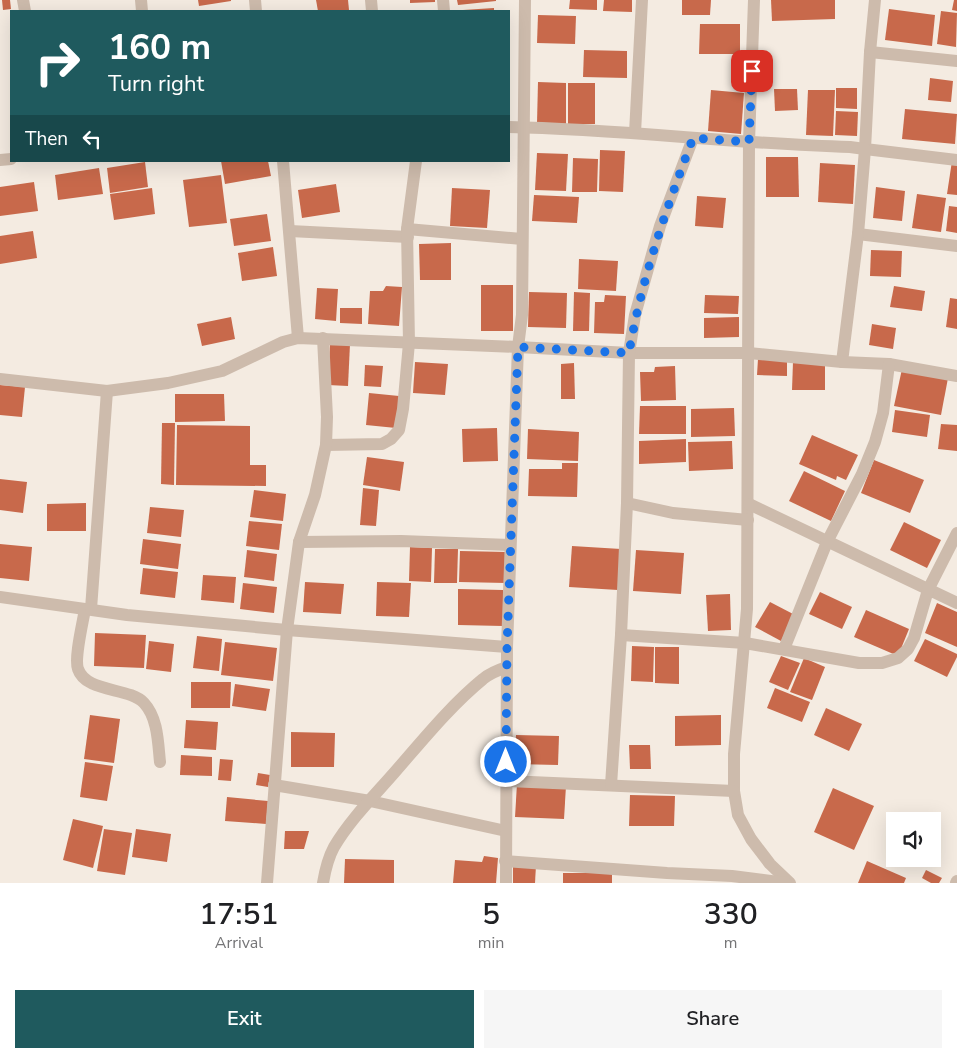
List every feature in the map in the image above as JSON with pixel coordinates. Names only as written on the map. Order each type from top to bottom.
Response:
[{"type":"street","points":[[506,883],[506,667],[518,347],[522,315],[525,0]]},
{"type":"street","points":[[635,133],[642,0]]},
{"type":"street","points":[[754,0],[749,142],[749,504],[745,642],[734,754],[734,791],[738,816],[751,839],[770,864],[790,883]]},
{"type":"street","points":[[842,362],[858,234],[875,0]]},
{"type":"street","points":[[870,52],[957,61]]},
{"type":"street","points":[[510,127],[850,147],[957,160]]},
{"type":"street","points":[[611,785],[621,636],[627,503],[629,353],[636,315],[660,226],[693,138]]},
{"type":"street","points":[[283,162],[298,338]]},
{"type":"street","points":[[326,445],[382,444],[391,439],[399,430],[403,409],[409,343],[408,233],[416,162]]},
{"type":"street","points":[[290,231],[408,233],[522,240]]},
{"type":"street","points":[[858,234],[957,246]]},
{"type":"street","points":[[0,379],[107,391],[168,383],[222,371],[283,342],[298,338],[629,353],[749,353],[842,362],[890,364],[957,376]]},
{"type":"street","points":[[267,883],[287,630],[299,542],[314,495],[326,445],[327,417],[323,338]]},
{"type":"street","points":[[784,649],[827,542],[862,474],[875,442],[883,413],[890,364]]},
{"type":"street","points":[[107,391],[88,609],[77,657],[78,669],[85,679],[100,686],[138,698],[146,705],[156,727],[160,762]]},
{"type":"street","points":[[627,503],[673,513],[748,520]]},
{"type":"street","points":[[749,504],[957,603]]},
{"type":"street","points":[[621,636],[745,642],[858,663],[882,663],[898,658],[908,649],[914,638],[928,590],[957,533]]},
{"type":"street","points":[[299,542],[401,541],[510,546]]},
{"type":"street","points":[[0,597],[127,615],[287,630],[507,647]]},
{"type":"street","points":[[323,883],[334,848],[348,826],[439,721],[484,678],[506,667]]},
{"type":"street","points":[[506,781],[734,791]]},
{"type":"street","points":[[274,785],[370,801],[506,831]]},
{"type":"street","points":[[506,861],[786,883]]},
{"type":"building","points":[[2,0],[10,0],[11,9],[3,10]]},
{"type":"building","points":[[198,0],[231,0],[231,1],[199,6]]},
{"type":"building","points":[[316,0],[348,0],[349,10],[318,10]]},
{"type":"building","points":[[410,0],[435,0],[435,2],[410,3]]},
{"type":"building","points":[[457,0],[496,0],[496,1],[458,5]]},
{"type":"building","points":[[570,0],[597,0],[597,10],[569,9]]},
{"type":"building","points":[[604,0],[632,0],[632,12],[603,11]]},
{"type":"building","points":[[682,0],[711,0],[710,15],[682,15]]},
{"type":"building","points":[[771,0],[835,0],[835,19],[772,21]]},
{"type":"building","points":[[954,0],[957,0],[957,11],[952,10]]},
{"type":"building","points":[[494,8],[494,10],[463,10]]},
{"type":"building","points":[[889,9],[935,15],[932,46],[885,40]]},
{"type":"building","points":[[941,11],[957,13],[956,47],[937,44]]},
{"type":"building","points":[[538,15],[576,16],[575,44],[537,43]]},
{"type":"building","points":[[700,24],[740,24],[740,54],[699,54]]},
{"type":"building","points":[[584,50],[627,51],[627,78],[583,77]]},
{"type":"building","points":[[930,78],[953,81],[951,102],[928,100]]},
{"type":"building","points":[[538,82],[566,83],[566,124],[537,123]]},
{"type":"building","points":[[568,83],[595,83],[595,124],[568,124]]},
{"type":"building","points":[[836,88],[857,88],[857,109],[836,108]]},
{"type":"building","points":[[774,89],[797,89],[798,110],[775,111]]},
{"type":"building","points":[[711,90],[744,93],[741,134],[708,131]]},
{"type":"building","points":[[808,90],[835,90],[833,136],[806,135]]},
{"type":"building","points":[[905,109],[957,114],[955,144],[902,139]]},
{"type":"building","points":[[836,111],[858,112],[857,136],[835,135]]},
{"type":"building","points":[[600,150],[625,151],[623,192],[599,191]]},
{"type":"building","points":[[537,153],[568,154],[566,191],[535,190]]},
{"type":"building","points":[[766,157],[798,157],[799,197],[766,197]]},
{"type":"building","points":[[573,158],[598,159],[597,192],[572,192]]},
{"type":"building","points":[[952,161],[957,162],[957,195],[947,194]]},
{"type":"building","points":[[145,162],[148,187],[110,193],[107,168]]},
{"type":"building","points":[[221,162],[268,162],[271,176],[225,184]]},
{"type":"building","points":[[820,163],[855,165],[853,204],[818,202]]},
{"type":"building","points":[[99,168],[103,194],[58,200],[55,175]]},
{"type":"building","points":[[221,175],[227,223],[189,227],[183,180]]},
{"type":"building","points":[[34,182],[38,211],[0,216],[0,187]]},
{"type":"building","points":[[336,184],[340,212],[302,218],[298,190]]},
{"type":"building","points":[[876,187],[905,191],[902,221],[873,218]]},
{"type":"building","points":[[152,188],[155,214],[114,220],[110,194]]},
{"type":"building","points":[[452,188],[490,190],[487,228],[450,226]]},
{"type":"building","points":[[917,194],[946,198],[941,232],[912,228]]},
{"type":"building","points":[[534,195],[579,197],[577,223],[532,221]]},
{"type":"building","points":[[697,196],[726,198],[723,228],[695,226]]},
{"type":"building","points":[[949,206],[957,207],[957,233],[946,231]]},
{"type":"building","points":[[267,214],[271,241],[234,246],[230,219]]},
{"type":"building","points":[[33,231],[37,258],[0,264],[0,236]]},
{"type":"building","points":[[451,243],[451,280],[420,280],[419,244]]},
{"type":"building","points":[[273,247],[277,276],[242,281],[238,253]]},
{"type":"building","points":[[871,250],[902,251],[901,277],[870,276]]},
{"type":"building","points":[[579,259],[618,261],[616,291],[578,289]]},
{"type":"building","points":[[481,285],[513,285],[513,331],[481,331]]},
{"type":"building","points":[[386,286],[402,287],[399,326],[368,324],[370,291],[383,291]]},
{"type":"building","points":[[894,286],[925,291],[922,311],[890,307]]},
{"type":"building","points":[[317,288],[338,289],[336,321],[315,319]]},
{"type":"building","points":[[529,292],[567,293],[566,328],[528,327]]},
{"type":"building","points":[[574,292],[590,293],[589,331],[573,331]]},
{"type":"building","points":[[605,295],[626,296],[624,334],[594,333],[595,302],[604,302]]},
{"type":"building","points":[[705,295],[739,296],[738,314],[704,313]]},
{"type":"building","points":[[950,298],[957,299],[957,329],[946,327]]},
{"type":"building","points":[[340,308],[362,308],[362,324],[340,323]]},
{"type":"building","points":[[231,317],[235,339],[202,346],[197,324]]},
{"type":"building","points":[[739,317],[739,337],[704,338],[704,318]]},
{"type":"building","points":[[872,324],[896,328],[893,349],[869,345]]},
{"type":"building","points":[[330,343],[350,344],[348,386],[328,385]]},
{"type":"building","points":[[758,359],[787,359],[787,376],[757,375]]},
{"type":"building","points":[[415,362],[448,364],[445,395],[413,393]]},
{"type":"building","points":[[793,362],[825,362],[825,390],[792,390]]},
{"type":"building","points":[[574,363],[575,399],[561,399],[561,364]]},
{"type":"building","points":[[365,365],[383,366],[381,387],[364,386]]},
{"type":"building","points":[[675,366],[676,400],[641,401],[640,372],[654,372],[655,367]]},
{"type":"building","points":[[902,369],[948,378],[941,415],[894,406]]},
{"type":"building","points":[[0,385],[25,387],[22,417],[0,415]]},
{"type":"building","points":[[369,393],[399,396],[396,428],[366,425]]},
{"type":"building","points":[[175,394],[224,394],[225,421],[175,422]]},
{"type":"building","points":[[640,406],[686,406],[686,434],[639,434]]},
{"type":"building","points":[[734,408],[735,436],[691,437],[691,409]]},
{"type":"building","points":[[895,410],[930,415],[927,437],[892,432]]},
{"type":"building","points":[[162,423],[175,423],[174,485],[161,484]]},
{"type":"building","points":[[941,424],[957,425],[957,451],[938,449]]},
{"type":"building","points":[[177,425],[250,426],[250,465],[266,465],[266,486],[176,485]]},
{"type":"building","points":[[497,428],[498,461],[463,462],[462,429]]},
{"type":"building","points":[[528,429],[579,432],[578,461],[527,459]]},
{"type":"building","points":[[812,435],[858,455],[846,480],[837,476],[836,480],[799,464]]},
{"type":"building","points":[[686,439],[686,462],[639,464],[639,441]]},
{"type":"building","points":[[732,441],[733,469],[689,471],[688,442]]},
{"type":"building","points":[[367,457],[404,462],[400,491],[363,485]]},
{"type":"building","points":[[874,460],[924,480],[910,513],[861,493]]},
{"type":"building","points":[[562,463],[578,463],[577,497],[528,496],[529,469],[562,469]]},
{"type":"building","points":[[804,471],[845,491],[831,521],[789,501]]},
{"type":"building","points":[[0,479],[27,482],[23,513],[0,510]]},
{"type":"building","points":[[363,488],[379,490],[376,526],[360,525]]},
{"type":"building","points":[[254,490],[286,494],[283,521],[250,517]]},
{"type":"building","points":[[86,503],[86,531],[47,531],[47,504]]},
{"type":"building","points":[[150,507],[184,510],[181,537],[147,533]]},
{"type":"building","points":[[249,521],[282,524],[279,550],[246,546]]},
{"type":"building","points":[[904,522],[941,540],[927,568],[890,550]]},
{"type":"building","points":[[143,539],[181,544],[178,569],[140,564]]},
{"type":"building","points":[[0,544],[32,547],[29,581],[0,578]]},
{"type":"building","points":[[572,546],[621,549],[618,590],[569,587]]},
{"type":"building","points":[[410,547],[432,548],[431,582],[409,581]]},
{"type":"building","points":[[435,549],[458,549],[457,583],[434,583]]},
{"type":"building","points":[[247,550],[277,554],[274,581],[244,577]]},
{"type":"building","points":[[636,550],[684,553],[681,594],[633,591]]},
{"type":"building","points":[[460,551],[507,552],[506,583],[459,582]]},
{"type":"building","points":[[143,568],[178,572],[175,598],[140,594]]},
{"type":"building","points":[[203,575],[236,577],[234,603],[201,600]]},
{"type":"building","points":[[305,582],[344,584],[341,614],[303,612]]},
{"type":"building","points":[[377,582],[411,583],[409,617],[376,616]]},
{"type":"building","points":[[243,583],[277,587],[274,613],[240,609]]},
{"type":"building","points":[[458,589],[503,590],[503,626],[458,625]]},
{"type":"building","points":[[820,592],[852,607],[842,629],[809,614]]},
{"type":"building","points":[[730,594],[731,630],[708,631],[706,595]]},
{"type":"building","points":[[770,602],[795,615],[781,641],[755,627]]},
{"type":"building","points":[[937,603],[957,612],[957,647],[925,633]]},
{"type":"building","points":[[866,610],[909,629],[898,656],[854,637]]},
{"type":"building","points":[[95,633],[146,635],[144,668],[94,666]]},
{"type":"building","points":[[197,636],[222,639],[219,671],[193,668]]},
{"type":"building","points":[[925,639],[957,654],[947,677],[914,661]]},
{"type":"building","points":[[149,641],[174,644],[171,672],[146,669]]},
{"type":"building","points":[[225,642],[277,648],[273,681],[221,675]]},
{"type":"building","points":[[632,646],[654,647],[653,682],[631,681]]},
{"type":"building","points":[[655,647],[679,647],[679,684],[655,683]]},
{"type":"building","points":[[781,656],[800,663],[788,690],[769,682]]},
{"type":"building","points":[[804,658],[825,667],[812,700],[790,692]]},
{"type":"building","points":[[191,682],[231,682],[230,708],[191,708]]},
{"type":"building","points":[[235,684],[270,689],[266,711],[232,706]]},
{"type":"building","points":[[775,688],[810,702],[802,722],[767,708]]},
{"type":"building","points":[[826,708],[862,724],[849,751],[814,735]]},
{"type":"building","points":[[90,715],[120,719],[114,763],[84,759]]},
{"type":"building","points":[[721,715],[721,745],[675,746],[675,716]]},
{"type":"building","points":[[186,720],[218,722],[216,750],[184,748]]},
{"type":"building","points":[[291,732],[335,733],[334,767],[291,767]]},
{"type":"building","points":[[516,735],[559,736],[558,765],[514,764]]},
{"type":"building","points":[[629,745],[650,745],[651,769],[630,769]]},
{"type":"building","points":[[181,755],[212,757],[212,776],[180,775]]},
{"type":"building","points":[[220,759],[233,760],[231,781],[218,780]]},
{"type":"building","points":[[85,762],[113,766],[107,801],[80,797]]},
{"type":"building","points":[[258,773],[270,775],[268,787],[256,785]]},
{"type":"building","points":[[517,784],[566,786],[564,819],[515,817]]},
{"type":"building","points":[[833,788],[874,806],[854,850],[814,832]]},
{"type":"building","points":[[630,795],[675,796],[674,826],[629,826]]},
{"type":"building","points":[[227,797],[268,801],[266,824],[225,821]]},
{"type":"building","points":[[73,819],[103,826],[93,868],[63,860]]},
{"type":"building","points":[[104,829],[132,833],[125,875],[97,871]]},
{"type":"building","points":[[136,829],[171,834],[167,862],[132,857]]},
{"type":"building","points":[[285,831],[309,831],[304,849],[284,849]]},
{"type":"building","points":[[484,856],[498,858],[496,883],[453,883],[455,860],[482,862]]},
{"type":"building","points":[[345,859],[394,860],[394,883],[344,883]]},
{"type":"building","points":[[867,861],[906,878],[904,883],[858,883]]},
{"type":"building","points":[[513,864],[536,865],[535,883],[513,883]]},
{"type":"building","points":[[926,870],[942,878],[939,883],[931,883],[922,878]]},
{"type":"building","points":[[563,873],[612,873],[612,883],[563,883]]},
{"type":"route","points":[[506,762],[507,647],[518,347],[629,353],[636,315],[660,226],[693,138],[749,142],[752,71]]}]
